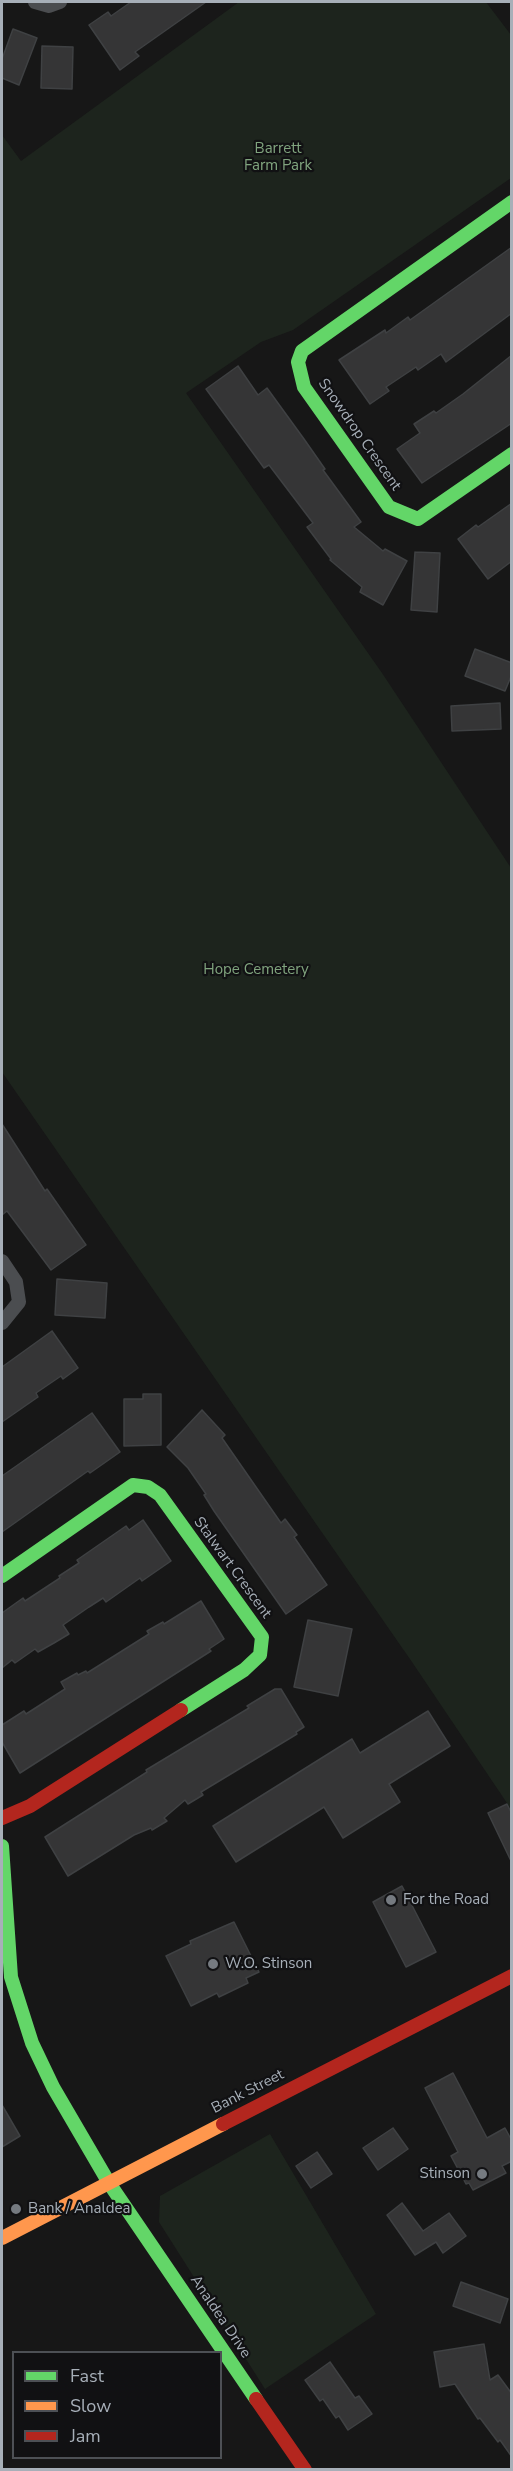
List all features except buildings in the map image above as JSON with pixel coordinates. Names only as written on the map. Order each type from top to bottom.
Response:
[{"type":"street","points":[[35,2],[49,6],[60,2]]},
{"type":"street","name":"Snowdrop Crescent","points":[[512,202],[302,351],[298,363],[304,387],[389,507],[418,519],[512,454]]},
{"type":"street","points":[[2,1261],[16,1281],[19,1302],[2,1323]]},
{"type":"street","name":"Stalwart Crescent","points":[[2,1576],[133,1485],[148,1487],[160,1495],[262,1637],[260,1655],[244,1670],[30,1806],[2,1818]]},
{"type":"street","name":"Analdea Drive","points":[[2,1846],[6,1978],[53,2088],[109,2183],[305,2469]]},
{"type":"street","name":"Bank Street","points":[[2,2238],[512,1976]]},
{"type":"green space","name":"Hope Cemetery","points":[[239,2],[486,2],[511,35],[511,178],[293,330],[261,342],[186,393],[382,673],[511,868],[511,1809],[412,1662],[2,1072],[2,135],[21,161]]},
{"type":"green space","points":[[270,2134],[376,2314],[265,2389],[159,2222],[160,2196]]},
{"type":"traffic: fast","points":[[512,202],[302,351],[298,362],[304,387],[389,507],[418,519],[512,454]]},
{"type":"traffic: fast","points":[[2,1576],[133,1485],[148,1487],[160,1495],[262,1637],[260,1655],[244,1670],[181,1710]]},
{"type":"traffic: fast","points":[[2,1846],[11,1977],[32,2043],[53,2087],[109,2183],[256,2399]]},
{"type":"traffic: slow","points":[[2,2238],[223,2124]]},
{"type":"traffic: jam","points":[[2,1818],[30,1806],[181,1710]]},
{"type":"traffic: jam","points":[[223,2124],[512,1976]]},
{"type":"traffic: jam","points":[[256,2399],[305,2470]]},
{"type":"place","name":"For the Road","points":[[391,1900]]},
{"type":"place","name":"W.O. Stinson","points":[[213,1964]]},
{"type":"place","name":"Stinson","points":[[482,2174]]},
{"type":"place","name":"Bank / Analdea","points":[[16,2209]]},
{"type":"park label","name":"Barrett Farm Park","points":[[278,158]]}]
